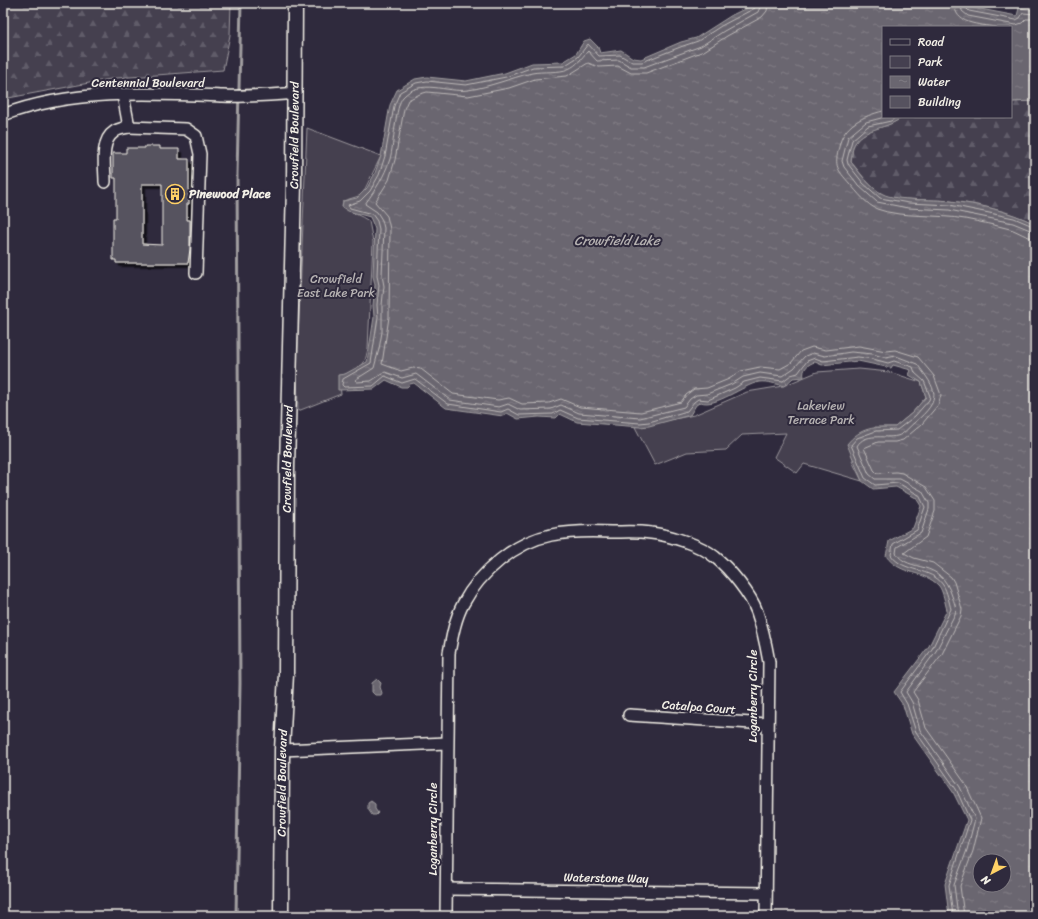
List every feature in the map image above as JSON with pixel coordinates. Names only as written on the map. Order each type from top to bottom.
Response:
[{"type":"main road","name":"Crowfield Boulevard","points":[[280,916],[282,750],[286,674],[286,468],[296,93],[295,3]]},
{"type":"street","name":"Centennial Boulevard","points":[[3,115],[30,105],[94,95],[224,96],[296,93]]},
{"type":"street","points":[[124,95],[129,128]]},
{"type":"street","points":[[105,182],[105,147],[108,137],[115,130],[129,128],[186,129],[196,136],[200,154],[196,273]]},
{"type":"street","name":"Loganberry Circle","points":[[446,916],[448,653],[462,604],[474,586],[492,568],[524,544],[550,535],[580,531],[650,532],[674,538],[715,556],[742,586],[757,611],[765,637],[768,662],[766,916]]},
{"type":"street","name":"Catalpa Court","points":[[629,715],[767,724]]},
{"type":"street","points":[[282,750],[447,743]]},
{"type":"street","name":"Waterstone Way","points":[[447,888],[766,893]]},
{"type":"green space","points":[[3,3],[231,3],[230,35],[223,70],[116,78],[3,99]]},
{"type":"green space","points":[[1035,101],[1035,224],[1004,212],[961,202],[943,200],[915,200],[883,195],[870,184],[851,162],[853,147],[860,137],[871,130],[890,124],[900,118],[1012,118],[1012,102]]},
{"type":"green space","name":"Crowfield East Lake Park","points":[[307,128],[381,156],[362,195],[343,201],[343,207],[369,221],[373,242],[368,348],[365,361],[360,368],[339,376],[341,394],[298,411],[297,366]]},
{"type":"green space","name":"Lakeview Terrace Park","points":[[859,369],[889,372],[921,382],[926,397],[912,413],[895,427],[875,427],[852,461],[862,481],[804,464],[797,473],[774,457],[786,433],[742,435],[726,450],[687,452],[655,465],[635,427],[694,415],[747,392],[783,386],[817,372]]},
{"type":"water","name":"Crowfield Lake","points":[[757,3],[970,3],[970,7],[1017,16],[1019,8],[1035,10],[1035,101],[1012,102],[1012,26],[882,26],[882,118],[900,118],[890,124],[871,131],[860,138],[853,147],[851,162],[865,180],[883,194],[905,199],[950,201],[971,204],[1004,212],[1035,224],[1035,916],[949,916],[945,884],[967,820],[953,792],[912,734],[903,705],[894,692],[929,646],[947,610],[943,594],[939,586],[926,577],[899,567],[892,563],[886,556],[889,541],[913,528],[921,506],[916,498],[896,487],[873,489],[862,481],[847,444],[857,434],[868,429],[895,427],[912,413],[926,397],[921,382],[909,375],[911,370],[893,365],[891,368],[858,361],[822,365],[815,362],[806,367],[804,377],[793,378],[784,386],[768,382],[759,382],[714,402],[701,402],[696,405],[690,415],[640,427],[577,422],[560,414],[556,418],[539,417],[518,419],[507,413],[503,416],[446,408],[414,383],[407,387],[401,387],[386,380],[374,389],[338,390],[338,375],[345,374],[367,362],[374,317],[373,305],[375,285],[373,276],[375,229],[370,217],[348,211],[342,207],[343,201],[357,198],[367,188],[375,173],[381,156],[390,105],[397,90],[415,79],[427,77],[466,81],[505,73],[532,63],[563,62],[576,54],[584,41],[590,39],[598,47],[600,53],[621,50],[633,58],[641,59],[681,42],[696,38],[732,15]]},
{"type":"water","points":[[377,679],[381,683],[381,695],[375,695],[372,692],[372,683]]},
{"type":"water","points":[[371,801],[375,804],[375,809],[378,813],[376,815],[372,815],[368,809],[368,803]]},
{"type":"building","name":"Pinewood Place","points":[[145,146],[160,146],[160,149],[179,149],[179,159],[189,159],[189,204],[187,204],[187,220],[190,220],[190,249],[188,263],[116,263],[116,260],[113,260],[113,218],[116,218],[116,178],[113,178],[113,153],[126,153],[126,148],[145,148]],"holes":[[[142,184],[162,184],[162,245],[142,244]]]},
{"type":"waterway","points":[[236,916],[240,683],[237,174],[241,3]]},
{"type":"place","name":"Pinewood Place","points":[[175,194]]}]
